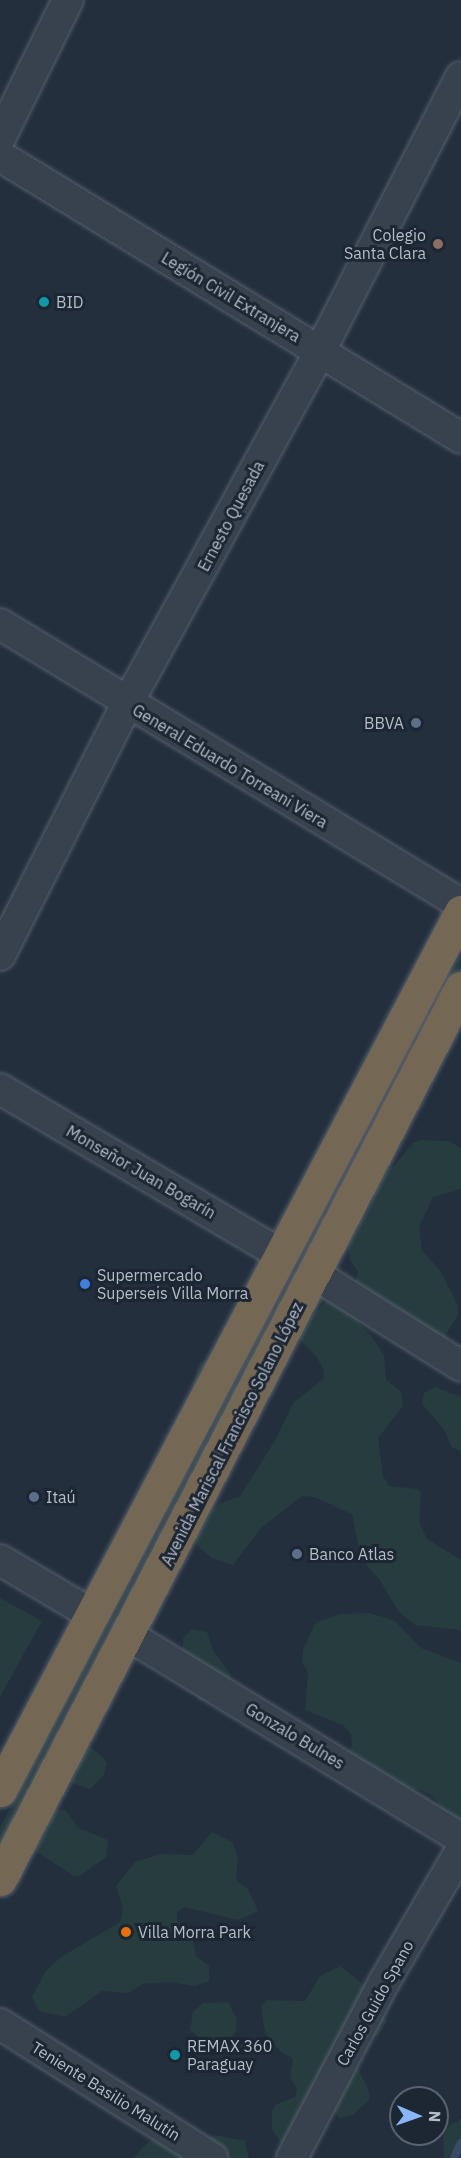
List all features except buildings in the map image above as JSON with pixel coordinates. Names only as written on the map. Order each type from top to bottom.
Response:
[{"type":"highway","points":[[0,1790],[461,912]]},
{"type":"highway","name":"Avenida Mariscal Francisco Solano López","points":[[0,1879],[461,988]]},
{"type":"street","points":[[0,138],[68,0]]},
{"type":"street","name":"Ernesto Quesada","points":[[0,955],[127,705],[320,351],[461,77]]},
{"type":"street","name":"Legión Civil Extranjera","points":[[0,156],[461,438]]},
{"type":"street","name":"General Eduardo Torreani Viera","points":[[0,624],[127,705],[461,904]]},
{"type":"street","name":"Monseñor Juan Bogarín","points":[[0,1089],[282,1255]]},
{"type":"street","points":[[314,1274],[461,1366]]},
{"type":"street","points":[[0,1560],[93,1615]]},
{"type":"street","name":"Gonzalo Bulnes","points":[[128,1635],[452,1832]]},
{"type":"street","name":"Carlos Guido Spano","points":[[292,2158],[384,1982],[461,1850]]},
{"type":"street","name":"Teniente Basilio Malutín","points":[[0,2024],[212,2158]]},
{"type":"green space","points":[[461,953],[461,973],[0,1847],[0,1827],[122,1597],[105,1600],[150,1543],[167,1512],[154,1513],[185,1450],[195,1458],[212,1428],[205,1427],[193,1386],[198,1365],[216,1353],[263,1307],[275,1309]]},
{"type":"green space","points":[[422,1140],[449,1141],[461,1148],[461,1189],[433,1197],[419,1227],[422,1250],[441,1272],[458,1305],[458,1315],[434,1354],[354,1287],[358,1272],[350,1260],[348,1243],[349,1235],[366,1216],[384,1169],[393,1167],[413,1143]]},
{"type":"green space","points":[[329,1299],[348,1310],[372,1337],[384,1355],[386,1380],[401,1391],[403,1406],[378,1438],[383,1476],[389,1486],[418,1489],[421,1494],[419,1522],[427,1539],[461,1560],[461,1630],[415,1625],[399,1612],[379,1579],[361,1559],[352,1514],[314,1497],[302,1496],[261,1528],[233,1565],[212,1558],[194,1543],[200,1521],[219,1504],[240,1496],[276,1439],[293,1403],[323,1379],[324,1371],[317,1357],[300,1340],[300,1327]]},
{"type":"green space","points":[[435,1387],[461,1397],[461,1452],[451,1446],[444,1429],[422,1404],[424,1393]]},
{"type":"green space","points":[[0,1598],[42,1621],[0,1697]]},
{"type":"green space","points":[[369,1613],[395,1621],[421,1648],[461,1663],[461,1849],[440,1824],[441,1807],[433,1796],[421,1790],[384,1793],[342,1770],[352,1745],[351,1734],[343,1725],[305,1710],[308,1673],[302,1662],[303,1650],[315,1623],[340,1614]]},
{"type":"green space","points":[[192,1629],[207,1632],[213,1650],[231,1675],[224,1694],[203,1701],[198,1700],[183,1653],[183,1638]]},
{"type":"green space","points":[[87,1743],[107,1762],[104,1775],[90,1789],[68,1782]]},
{"type":"green space","points":[[57,1810],[65,1810],[79,1828],[108,1840],[106,1857],[80,1876],[74,1876],[31,1848],[49,1814]]},
{"type":"green space","points":[[212,1832],[232,1842],[238,1857],[236,1880],[248,1889],[258,1911],[238,1920],[184,1907],[177,1912],[177,1920],[193,1941],[196,1956],[209,1966],[209,1981],[195,1986],[170,1982],[142,1984],[129,1993],[102,1991],[65,2017],[39,2011],[32,1997],[45,1972],[61,1957],[120,1922],[123,1908],[116,1886],[135,1862],[160,1854],[193,1855]]},
{"type":"green space","points":[[340,1966],[368,1988],[387,2021],[379,2035],[364,2040],[351,2053],[369,2092],[369,2100],[353,2115],[339,2118],[336,2113],[322,2114],[288,2144],[280,2142],[272,2129],[272,2111],[275,2105],[295,2097],[297,2088],[290,2077],[293,2059],[281,2052],[265,2033],[261,2006],[266,2000],[305,2001],[320,1976]]},
{"type":"green space","points":[[228,2002],[237,2019],[236,2031],[223,2047],[206,2044],[190,2030],[193,2012],[203,2003]]},
{"type":"green space","points":[[461,2119],[461,2158],[444,2158],[444,2146],[449,2146],[449,2126]]},
{"type":"green space","points":[[216,2135],[245,2141],[249,2158],[196,2158],[204,2139]]},
{"type":"green space","points":[[159,2137],[192,2158],[133,2158],[147,2143]]},
{"type":"waterway","points":[[454,2158],[461,2142]]},
{"type":"place","name":"Colegio Santa Clara","points":[[438,244]]},
{"type":"place","name":"BID","points":[[44,302]]},
{"type":"place","name":"BBVA","points":[[416,723]]},
{"type":"place","name":"Supermercado Superseis Villa Morra","points":[[85,1284]]},
{"type":"place","name":"Itaú","points":[[34,1497]]},
{"type":"place","name":"Banco Atlas","points":[[297,1554]]},
{"type":"place","name":"Villa Morra Park","points":[[126,1932]]},
{"type":"place","name":"REMAX 360 Paraguay","points":[[175,2055]]}]
